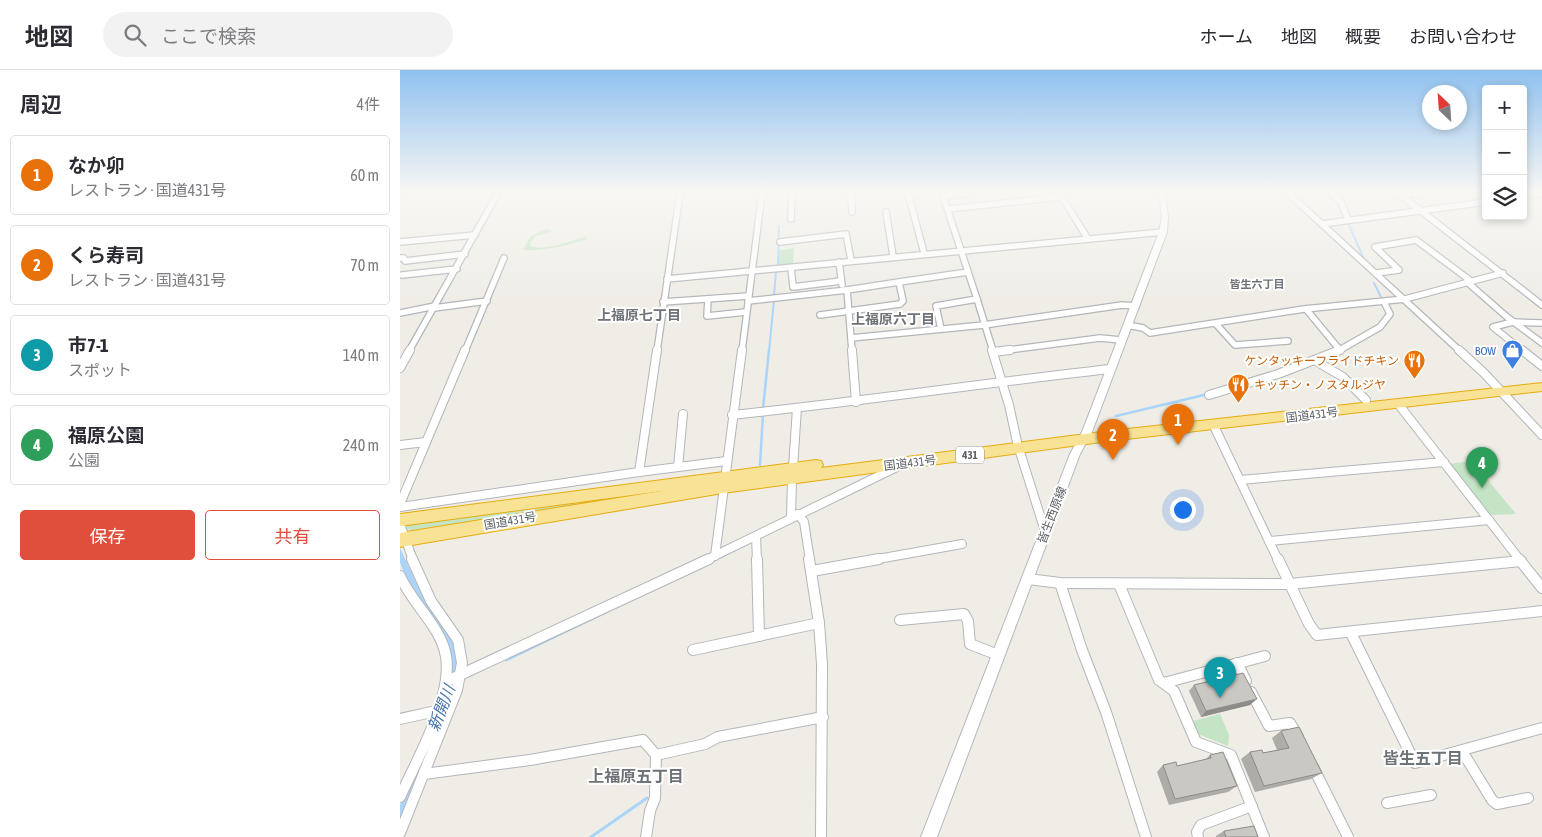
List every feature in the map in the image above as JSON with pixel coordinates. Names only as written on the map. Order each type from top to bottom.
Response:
[{"type":"highway","name":"国道431号","points":[[1084,436],[1214,426],[1399,405],[1542,379]]},
{"type":"highway","name":"国道431号","points":[[400,520],[723,482],[1366,400],[1499,388],[1542,388]]},
{"type":"highway","name":"国道431号","points":[[793,473],[906,463],[1018,445]]},
{"type":"highway","name":"国道431号","points":[[402,539],[723,482]]},
{"type":"main road","name":"皆生西原線","points":[[929,837],[1045,531],[1136,306],[1164,229]]},
{"type":"street","points":[[400,368],[479,229]]},
{"type":"street","points":[[639,472],[675,229]]},
{"type":"street","points":[[715,556],[723,482],[758,229]]},
{"type":"street","points":[[889,229],[893,256]]},
{"type":"street","points":[[918,229],[924,253]]},
{"type":"street","points":[[954,229],[1002,381],[1018,445],[1045,531]]},
{"type":"street","points":[[1082,229],[1088,238]]},
{"type":"street","points":[[1327,229],[1499,388],[1538,426],[1542,434]]},
{"type":"street","points":[[1447,229],[1539,299],[1542,305]]},
{"type":"street","points":[[667,279],[752,273],[851,260],[1163,232]]},
{"type":"street","points":[[780,242],[846,234],[851,260]]},
{"type":"street","points":[[400,242],[476,235]]},
{"type":"street","points":[[1377,273],[1399,270],[1376,249],[1376,246],[1416,240],[1469,281],[1513,322],[1542,343]]},
{"type":"street","points":[[400,258],[404,258],[405,261],[465,254]]},
{"type":"street","points":[[400,504],[488,301],[504,258]]},
{"type":"street","points":[[839,262],[841,282],[849,312],[856,402]]},
{"type":"street","points":[[413,266],[405,274],[457,269]]},
{"type":"street","points":[[791,268],[793,287],[841,282]]},
{"type":"street","points":[[663,302],[748,298],[844,290],[968,272]]},
{"type":"street","points":[[1127,325],[1143,328],[1150,332],[1216,324],[1306,309],[1384,302],[1405,299],[1503,273]]},
{"type":"street","points":[[820,316],[902,303],[899,282]]},
{"type":"street","points":[[708,299],[707,316],[746,312]]},
{"type":"street","points":[[941,329],[935,309],[936,306],[977,300]]},
{"type":"street","points":[[400,313],[488,301]]},
{"type":"street","points":[[1209,395],[1316,361],[1339,349],[1386,323],[1390,314],[1384,302]]},
{"type":"street","points":[[851,338],[984,324],[1122,305],[1136,306]]},
{"type":"street","points":[[1306,309],[1339,349]]},
{"type":"street","points":[[1542,323],[1513,322],[1496,325],[1493,328],[1538,360],[1542,366]]},
{"type":"street","points":[[1216,324],[1235,345],[1288,340]]},
{"type":"street","points":[[993,352],[1100,338],[1121,340]]},
{"type":"street","points":[[1316,361],[1343,377],[1366,400]]},
{"type":"street","points":[[732,415],[856,402],[1002,381],[1110,369]]},
{"type":"street","points":[[1399,405],[1542,588]]},
{"type":"street","points":[[794,516],[793,473],[797,408]]},
{"type":"street","points":[[678,467],[683,414]]},
{"type":"street","points":[[1214,426],[1309,624],[1317,634],[1351,633],[1542,611]]},
{"type":"street","points":[[400,445],[426,442]]},
{"type":"street","points":[[400,508],[726,460]]},
{"type":"street","points":[[1240,480],[1444,462]]},
{"type":"street","points":[[453,679],[715,556],[906,463]]},
{"type":"street","points":[[794,516],[804,522],[819,622],[823,717],[821,837]]},
{"type":"street","points":[[1269,541],[1489,520]]},
{"type":"street","points":[[400,524],[402,539],[418,576],[425,605],[445,648],[448,668],[458,690],[400,833]]},
{"type":"street","points":[[756,536],[759,636]]},
{"type":"street","points":[[812,571],[962,544]]},
{"type":"street","points":[[1028,579],[1060,583],[1290,584],[1521,561]]},
{"type":"street","points":[[400,576],[458,640],[461,650],[453,679],[436,711],[400,797]]},
{"type":"street","points":[[1060,583],[1082,650],[1106,712],[1145,837]]},
{"type":"street","points":[[1119,584],[1159,680],[1174,691],[1196,742],[1231,754],[1264,837]]},
{"type":"street","points":[[900,620],[964,614],[968,621],[970,644],[998,655]]},
{"type":"street","points":[[693,650],[819,622]]},
{"type":"street","points":[[1351,633],[1416,763],[1542,728]]},
{"type":"street","points":[[1164,683],[1265,656]]},
{"type":"street","points":[[1237,663],[1269,726],[1290,722],[1302,745]]},
{"type":"street","points":[[400,719],[436,711]]},
{"type":"street","points":[[656,755],[705,744],[718,738],[823,717]]},
{"type":"street","points":[[424,774],[530,760],[643,740],[656,755],[655,798],[650,811],[646,837]]},
{"type":"street","points":[[1462,751],[1492,800],[1497,804],[1528,798]]},
{"type":"street","points":[[1310,760],[1348,837]]},
{"type":"street","points":[[1387,803],[1431,795]]},
{"type":"street","points":[[1198,837],[1198,830],[1201,825],[1252,806]]},
{"type":"green space","points":[[546,229],[553,231],[536,236],[530,243],[531,246],[544,248],[586,237],[587,239],[555,248],[523,250],[530,237]]},
{"type":"green space","points":[[794,248],[793,266],[778,268],[779,250]]},
{"type":"green space","points":[[1472,461],[1516,514],[1494,515],[1487,513],[1449,464]]},
{"type":"green space","points":[[669,490],[499,519],[412,530],[406,529],[408,525]]},
{"type":"green space","points":[[1220,714],[1229,735],[1228,746],[1198,734],[1193,721]]},
{"type":"water","name":"新開川","points":[[400,548],[422,595],[456,646],[458,658],[454,690],[400,822],[400,805],[447,693],[452,672],[452,661],[446,642],[406,580],[400,562]]},
{"type":"building","points":[[1243,673],[1257,699],[1206,711],[1194,685]]},
{"type":"building","points":[[1299,727],[1322,773],[1264,786],[1250,752],[1262,750],[1263,753],[1289,748],[1281,731]]},
{"type":"building","points":[[1223,752],[1237,786],[1175,799],[1163,765],[1176,762],[1177,766],[1211,758],[1210,755]]},
{"type":"building","points":[[1254,826],[1258,837],[1226,837],[1224,831]]},
{"type":"waterway","points":[[778,268],[779,229]]},
{"type":"waterway","points":[[1351,229],[1364,259]]},
{"type":"waterway","points":[[774,296],[776,271]]},
{"type":"waterway","points":[[1374,283],[1382,299]]},
{"type":"waterway","points":[[769,351],[774,300]]},
{"type":"waterway","points":[[763,409],[769,350]]},
{"type":"waterway","points":[[1116,416],[1204,395]]},
{"type":"waterway","points":[[760,465],[763,413]]},
{"type":"waterway","points":[[711,562],[753,541]]},
{"type":"waterway","points":[[506,660],[606,612]]},
{"type":"waterway","points":[[591,837],[647,798]]},
{"type":"place","name":"BOW","points":[[1512,370]]},
{"type":"place","name":"ケンタッキーフライドチキン","points":[[1415,380]]},
{"type":"place","name":"キッチン・ノスタルジヤ","points":[[1238,404]]},
{"type":"place","name":"なか卯","points":[[1178,445]]},
{"type":"place","name":"くら寿司","points":[[1113,460]]},
{"type":"place","name":"福原公園","points":[[1482,488]]},
{"type":"place","name":"市7-1","points":[[1220,698]]},
{"type":"district","name":"皆生六丁目","points":[[1257,284]]},
{"type":"district","name":"上福原七丁目","points":[[639,315]]},
{"type":"district","name":"上福原六丁目","points":[[893,319]]},
{"type":"district","name":"皆生五丁目","points":[[1423,758]]},
{"type":"district","name":"上福原五丁目","points":[[636,776]]}]
